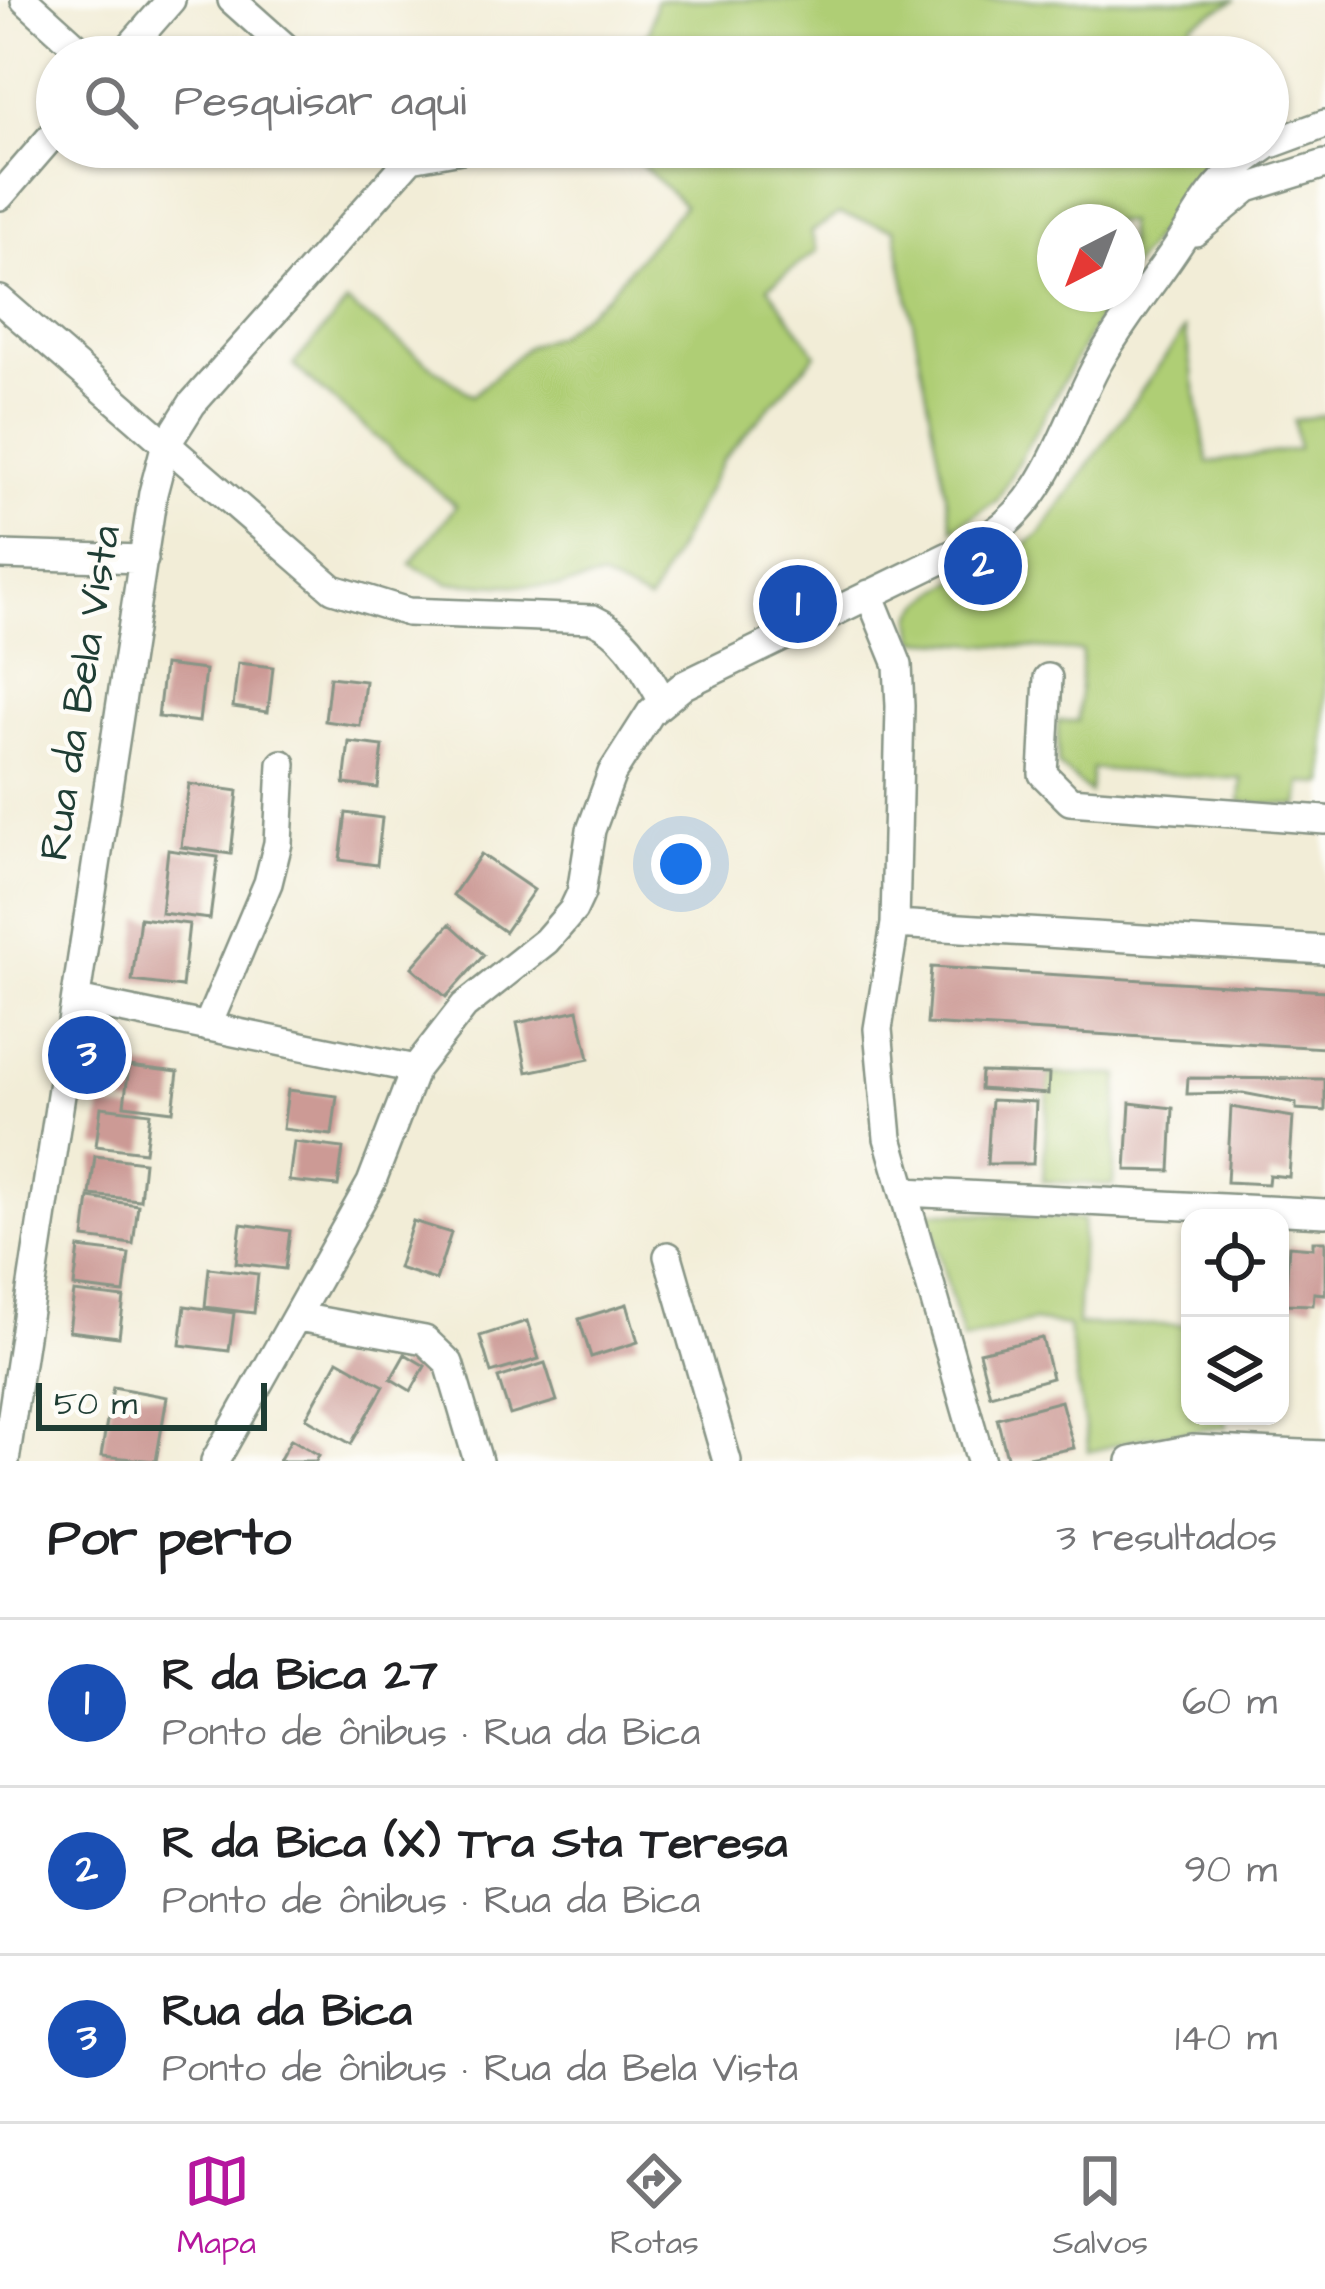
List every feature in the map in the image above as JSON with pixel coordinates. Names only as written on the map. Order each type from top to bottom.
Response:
[{"type":"street","points":[[0,13],[11,0]]},
{"type":"street","points":[[25,0],[65,36]]},
{"type":"street","points":[[139,36],[171,0]]},
{"type":"street","points":[[232,0],[272,36]]},
{"type":"street","points":[[1289,138],[1325,124]]},
{"type":"street","points":[[0,196],[36,154]]},
{"type":"street","points":[[1174,251],[1248,188],[1325,164]]},
{"type":"street","name":"Rua da Bela Vista","points":[[5,1461],[143,559],[165,447],[217,374],[392,168]]},
{"type":"street","points":[[215,1461],[371,1183],[416,1069],[464,1006],[546,941],[581,893],[591,830],[612,772],[663,701],[684,685],[992,534],[1024,507],[1098,363],[1210,191],[1239,168]]},
{"type":"street","points":[[0,300],[333,589],[408,612],[593,619],[618,632],[631,647],[663,701]]},
{"type":"street","points":[[0,555],[143,559]]},
{"type":"street","points":[[869,594],[898,665],[895,924],[878,1029],[888,1138],[981,1461]]},
{"type":"street","points":[[1048,678],[1042,774],[1070,801],[1325,820]]},
{"type":"street","points":[[206,1027],[268,883],[278,843],[282,764]]},
{"type":"street","points":[[895,924],[1325,950]]},
{"type":"street","points":[[77,1000],[416,1069]]},
{"type":"street","points":[[904,1192],[1325,1214]]},
{"type":"street","points":[[668,1256],[727,1461]]},
{"type":"street","points":[[298,1317],[425,1340],[449,1363],[478,1461]]},
{"type":"street","points":[[1131,1461],[1192,1449],[1325,1455]]},
{"type":"green space","points":[[656,0],[1236,0],[1192,23],[1186,36],[645,36]]},
{"type":"green space","points":[[645,168],[1211,168],[1145,249],[1145,204],[1037,204],[1037,312],[1102,312],[997,500],[953,529],[895,229],[839,214],[811,232],[817,251],[768,287],[816,354],[723,459],[649,602],[601,578],[559,587],[449,583],[410,564],[456,506],[293,365],[347,303],[472,396],[528,346],[557,335],[605,297],[684,205]]},
{"type":"green space","points":[[1185,329],[1208,463],[1298,449],[1294,420],[1325,415],[1325,784],[1302,783],[1299,806],[1240,802],[1242,779],[1092,769],[1090,793],[1058,765],[1058,721],[1078,721],[1082,651],[916,640],[913,618],[920,606],[1040,534]]},
{"type":"green space","points":[[1049,1074],[1119,1075],[1113,1185],[1043,1181]]},
{"type":"green space","points":[[927,1211],[1083,1220],[1077,1325],[1181,1325],[1181,1425],[1226,1427],[1146,1437],[1089,1452],[1068,1326],[1032,1321],[963,1340]]},
{"type":"building","points":[[238,663],[273,667],[268,712],[233,707]]},
{"type":"building","points":[[164,665],[205,670],[199,722],[158,717]]},
{"type":"building","points":[[330,677],[365,681],[360,726],[325,721]]},
{"type":"building","points":[[349,742],[383,746],[378,788],[344,784]]},
{"type":"building","points":[[189,784],[238,791],[231,854],[181,847]]},
{"type":"building","points":[[346,813],[382,818],[377,865],[340,860]]},
{"type":"building","points":[[168,850],[218,857],[210,919],[161,913]]},
{"type":"building","points":[[481,854],[534,890],[505,932],[453,895]]},
{"type":"building","points":[[140,918],[189,924],[182,987],[132,981]]},
{"type":"building","points":[[450,924],[484,955],[446,997],[412,967]]},
{"type":"building","points":[[931,967],[1325,991],[1325,1048],[927,1024]]},
{"type":"building","points":[[578,1010],[589,1059],[527,1072],[517,1023]]},
{"type":"building","points":[[129,1066],[178,1072],[173,1111],[124,1105]]},
{"type":"building","points":[[981,1072],[1049,1074],[1048,1094],[980,1089]]},
{"type":"building","points":[[1188,1078],[1325,1079],[1325,1111],[1296,1109],[1296,1103],[1243,1093],[1187,1094]]},
{"type":"building","points":[[288,1090],[337,1096],[332,1135],[283,1129]]},
{"type":"building","points":[[991,1100],[1036,1102],[1033,1164],[987,1164]]},
{"type":"building","points":[[1130,1103],[1173,1108],[1170,1171],[1126,1170]]},
{"type":"building","points":[[101,1107],[150,1113],[145,1152],[96,1146]]},
{"type":"building","points":[[1231,1107],[1293,1117],[1289,1177],[1269,1175],[1268,1184],[1227,1182]]},
{"type":"building","points":[[294,1142],[343,1148],[338,1186],[289,1181]]},
{"type":"building","points":[[95,1156],[144,1162],[140,1200],[90,1195]]},
{"type":"building","points":[[89,1198],[138,1205],[133,1244],[84,1238]]},
{"type":"building","points":[[413,1221],[451,1233],[436,1280],[398,1268]]},
{"type":"building","points":[[241,1224],[290,1231],[285,1269],[236,1263]]},
{"type":"building","points":[[1313,1241],[1325,1241],[1325,1294],[1314,1293],[1313,1305],[1289,1304],[1289,1246],[1313,1248]]},
{"type":"building","points":[[79,1248],[129,1254],[124,1293],[74,1287]]},
{"type":"building","points":[[209,1268],[258,1274],[254,1313],[205,1307]]},
{"type":"building","points":[[74,1292],[124,1298],[119,1337],[69,1331]]},
{"type":"building","points":[[627,1304],[638,1342],[591,1357],[579,1319]]},
{"type":"building","points":[[185,1306],[234,1313],[229,1351],[180,1345]]},
{"type":"building","points":[[527,1321],[539,1359],[491,1373],[480,1336]]},
{"type":"building","points":[[1042,1338],[1052,1378],[990,1395],[979,1352]]},
{"type":"building","points":[[405,1354],[425,1366],[411,1391],[391,1379]]},
{"type":"building","points":[[338,1360],[384,1386],[351,1444],[306,1418]]},
{"type":"building","points":[[545,1363],[557,1401],[510,1415],[498,1378]]},
{"type":"building","points":[[113,1387],[167,1397],[156,1461],[101,1456]]},
{"type":"building","points":[[1061,1401],[1074,1448],[1008,1461],[997,1418]]},
{"type":"building","points":[[291,1439],[319,1455],[316,1461],[279,1461]]},
{"type":"place","name":"R da Bica (X) Tra Sta Teresa","points":[[983,566]]},
{"type":"place","name":"R da Bica 27","points":[[798,604]]},
{"type":"place","name":"Rua da Bica","points":[[87,1055]]}]
